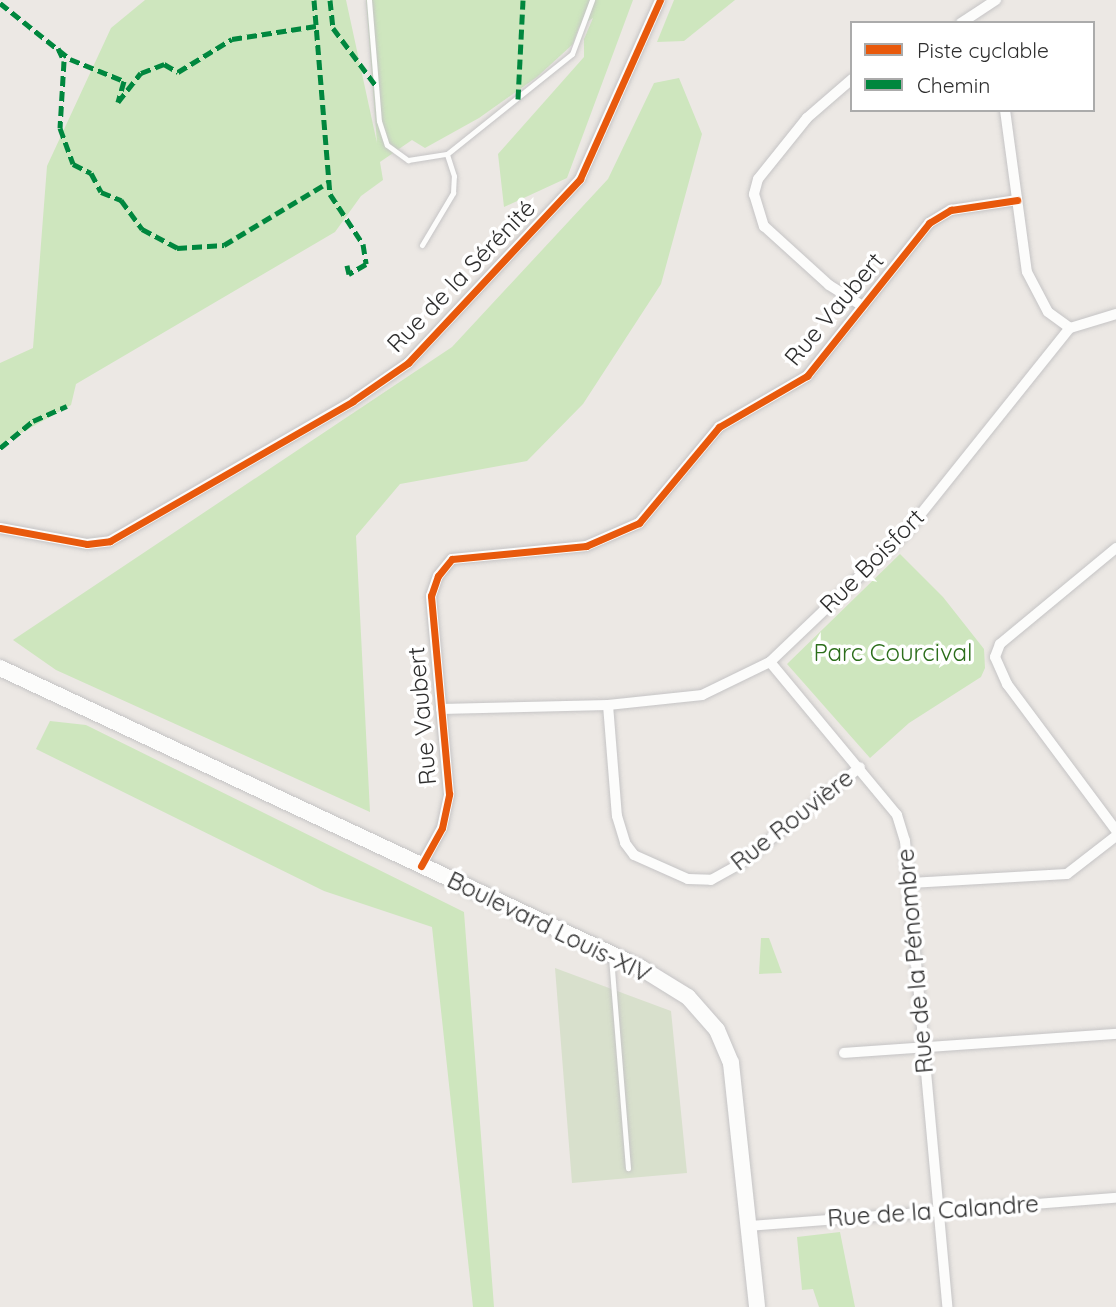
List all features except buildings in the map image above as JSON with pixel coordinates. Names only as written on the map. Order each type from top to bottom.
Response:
[{"type":"main road","name":"Boulevard Louis-XIV","points":[[0,668],[610,954],[688,996],[717,1030],[731,1063],[738,1102],[757,1307]]},
{"type":"street","name":"Rue de la Sérénité","points":[[0,528],[86,544],[110,541],[353,401],[408,363],[580,179],[660,0]]},
{"type":"street","points":[[968,21],[996,0]]},
{"type":"street","points":[[850,81],[807,118],[758,179],[754,194],[764,226],[829,285],[863,306]]},
{"type":"street","points":[[1005,112],[1027,272],[1048,312],[1070,328],[1116,314]]},
{"type":"street","name":"Rue Vaubert","points":[[421,866],[442,828],[449,794],[431,596],[438,576],[452,559],[586,546],[639,523],[719,428],[807,376],[929,223],[951,210],[1017,200]]},
{"type":"street","name":"Rue Boisfort","points":[[441,709],[608,705],[702,695],[770,662],[908,530],[1070,328]]},
{"type":"street","points":[[1114,554],[1000,643],[995,657],[1007,684],[1116,830]]},
{"type":"street","name":"Rue de la Pénombre","points":[[770,662],[860,767],[897,815],[910,883],[947,1307]]},
{"type":"street","name":"Rue Rouvière","points":[[608,705],[617,816],[625,843],[634,855],[688,879],[711,880],[740,864],[860,767]]},
{"type":"street","points":[[910,883],[1067,874],[1116,836]]},
{"type":"street","points":[[844,1054],[924,1051],[1116,1034]]},
{"type":"street","name":"Rue de la Calandre","points":[[749,1226],[937,1209],[1116,1198]]},
{"type":"lane","points":[[369,0],[379,121],[387,145],[408,160],[447,154],[572,54],[592,0]]},
{"type":"lane","points":[[422,245],[453,193],[454,176],[447,154]]},
{"type":"lane","points":[[610,954],[628,1168]]},
{"type":"green space","points":[[145,0],[346,0],[377,143],[366,0],[633,0],[567,178],[504,207],[498,154],[584,57],[584,39],[593,18],[579,27],[573,44],[537,77],[479,118],[425,148],[412,140],[380,162],[383,180],[361,196],[335,232],[76,384],[71,405],[0,445],[0,363],[33,348],[47,166],[111,28]]},
{"type":"green space","points":[[674,0],[735,0],[684,41],[657,42]]},
{"type":"green space","points":[[679,78],[702,134],[661,284],[583,404],[527,461],[400,484],[356,536],[370,812],[56,670],[13,640],[452,347],[608,179],[654,83]]},
{"type":"green space","name":"Parc Courcival","points":[[900,554],[943,597],[984,649],[985,668],[981,677],[909,723],[870,758],[787,664]]},
{"type":"green space","points":[[50,721],[86,725],[464,912],[494,1307],[473,1307],[432,927],[324,891],[36,749]]},
{"type":"green space","points":[[761,938],[769,938],[782,973],[759,974]]},
{"type":"green space","points":[[555,968],[671,1011],[687,1173],[572,1183]]},
{"type":"green space","points":[[840,1232],[855,1307],[819,1307],[813,1289],[802,1290],[797,1237]]},
{"type":"marked path","points":[[314,0],[330,194],[363,244],[366,264],[349,274],[347,265]]},
{"type":"marked path","points":[[330,0],[333,28],[376,86]]},
{"type":"marked path","points":[[518,99],[523,0]]},
{"type":"marked path","points":[[0,3],[70,59],[124,81],[118,102],[141,73],[164,64],[178,72],[232,39],[316,26]]},
{"type":"marked path","points":[[58,48],[64,61],[60,128],[73,164],[91,173],[101,192],[121,200],[142,229],[177,248],[224,245],[329,182]]},
{"type":"marked path","points":[[0,448],[33,421],[67,406]]},
{"type":"cycle path","points":[[0,528],[87,544],[110,541],[353,401],[408,363],[580,179],[660,0]]},
{"type":"cycle path","points":[[421,866],[442,828],[449,794],[431,596],[438,576],[452,559],[586,546],[639,523],[719,427],[807,376],[929,223],[951,210],[1017,200]]}]
